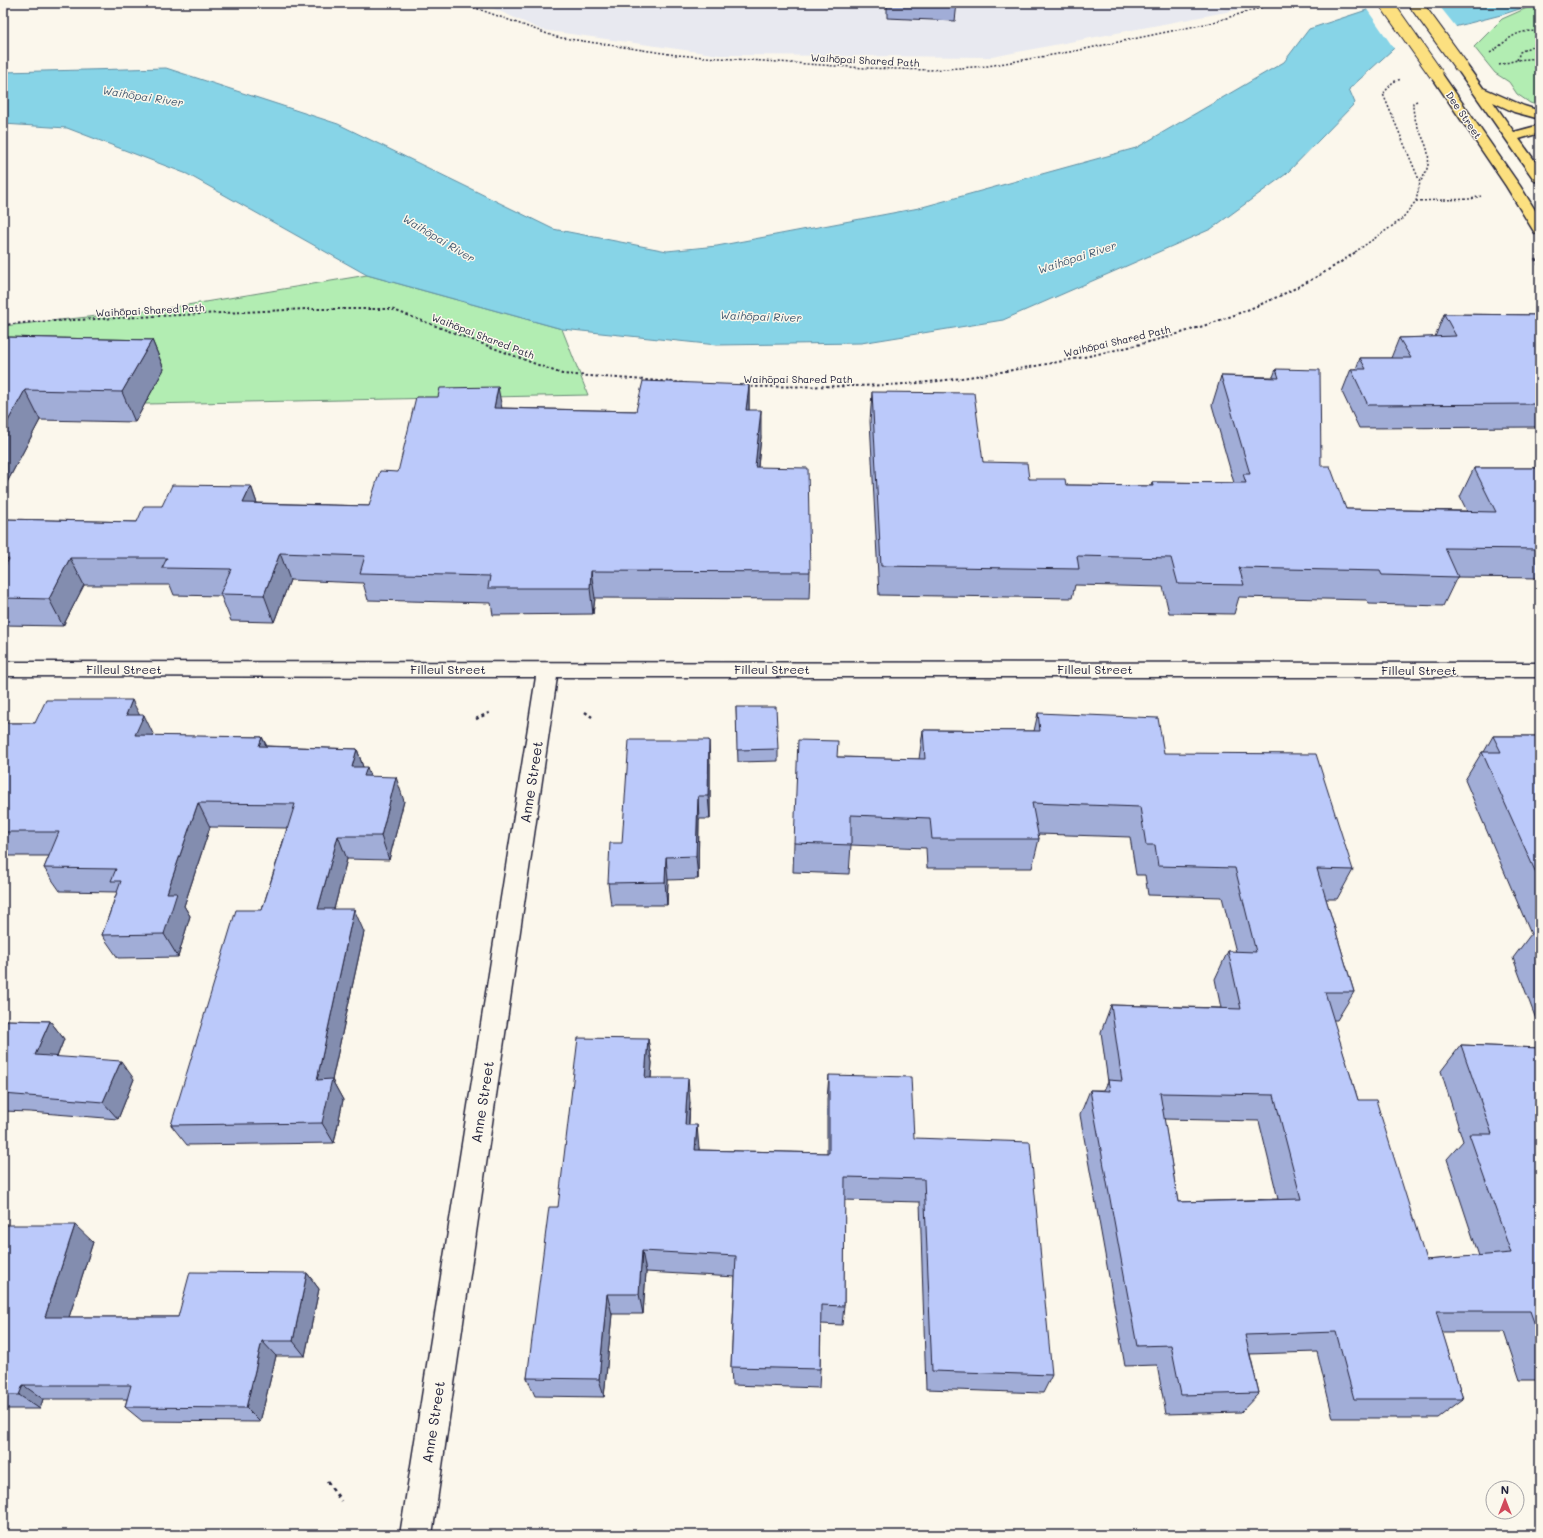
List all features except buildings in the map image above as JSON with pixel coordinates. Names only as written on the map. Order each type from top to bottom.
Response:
[{"type":"main road","name":"Dee Street","points":[[1386,3],[1513,186],[1540,230]]},
{"type":"main road","points":[[1415,3],[1540,178]]},
{"type":"main road","points":[[1477,89],[1519,109],[1540,115]]},
{"type":"main road","points":[[1511,137],[1540,129]]},
{"type":"street","name":"Filleul Street","points":[[3,669],[1540,670]]},
{"type":"street","name":"Anne Street","points":[[416,1535],[548,670]]},
{"type":"path","name":"Waihōpai Shared Path","points":[[454,3],[470,6],[556,37],[676,55],[865,68],[930,70],[988,66],[1122,42],[1210,23],[1276,3]]},
{"type":"path","points":[[1517,60],[1520,52],[1540,42]]},
{"type":"path","points":[[1498,66],[1517,60],[1540,58]]},
{"type":"path","points":[[1420,99],[1413,103],[1411,109],[1423,138],[1429,167],[1427,176],[1420,182]]},
{"type":"path","name":"Waihōpai Shared Path","points":[[743,387],[887,385],[975,377],[1097,354],[1157,340],[1213,323],[1273,298],[1332,269],[1401,220],[1416,201],[1471,199],[1513,186]]},
{"type":"path","name":"Waihōpai Shared Path","points":[[3,325],[33,322],[299,309],[391,309],[562,374],[688,383]]},
{"type":"path","points":[[476,719],[491,712]]},
{"type":"path","points":[[585,712],[592,717]]},
{"type":"path","points":[[327,1481],[341,1501]]},
{"type":"shaded area","points":[[481,3],[1273,3],[992,57],[720,55],[542,30]]},
{"type":"green space","points":[[1540,3],[1540,106],[1530,103],[1517,94],[1509,82],[1495,73],[1474,47],[1502,19]]},
{"type":"green space","points":[[367,275],[562,329],[588,395],[98,405],[3,410],[3,326],[163,309]]},
{"type":"water","name":"Waihōpai River","points":[[1388,3],[1538,3],[1501,15],[1403,40],[1349,89],[1355,103],[1286,174],[1211,229],[1003,320],[861,343],[717,345],[562,329],[367,275],[187,174],[67,128],[3,124],[3,72],[166,68],[338,124],[553,229],[667,251],[717,246],[919,208],[1136,148],[1284,62],[1309,29]]},
{"type":"pier","points":[[1382,3],[1437,3],[1457,28],[1404,42],[1395,50],[1366,8]]}]
